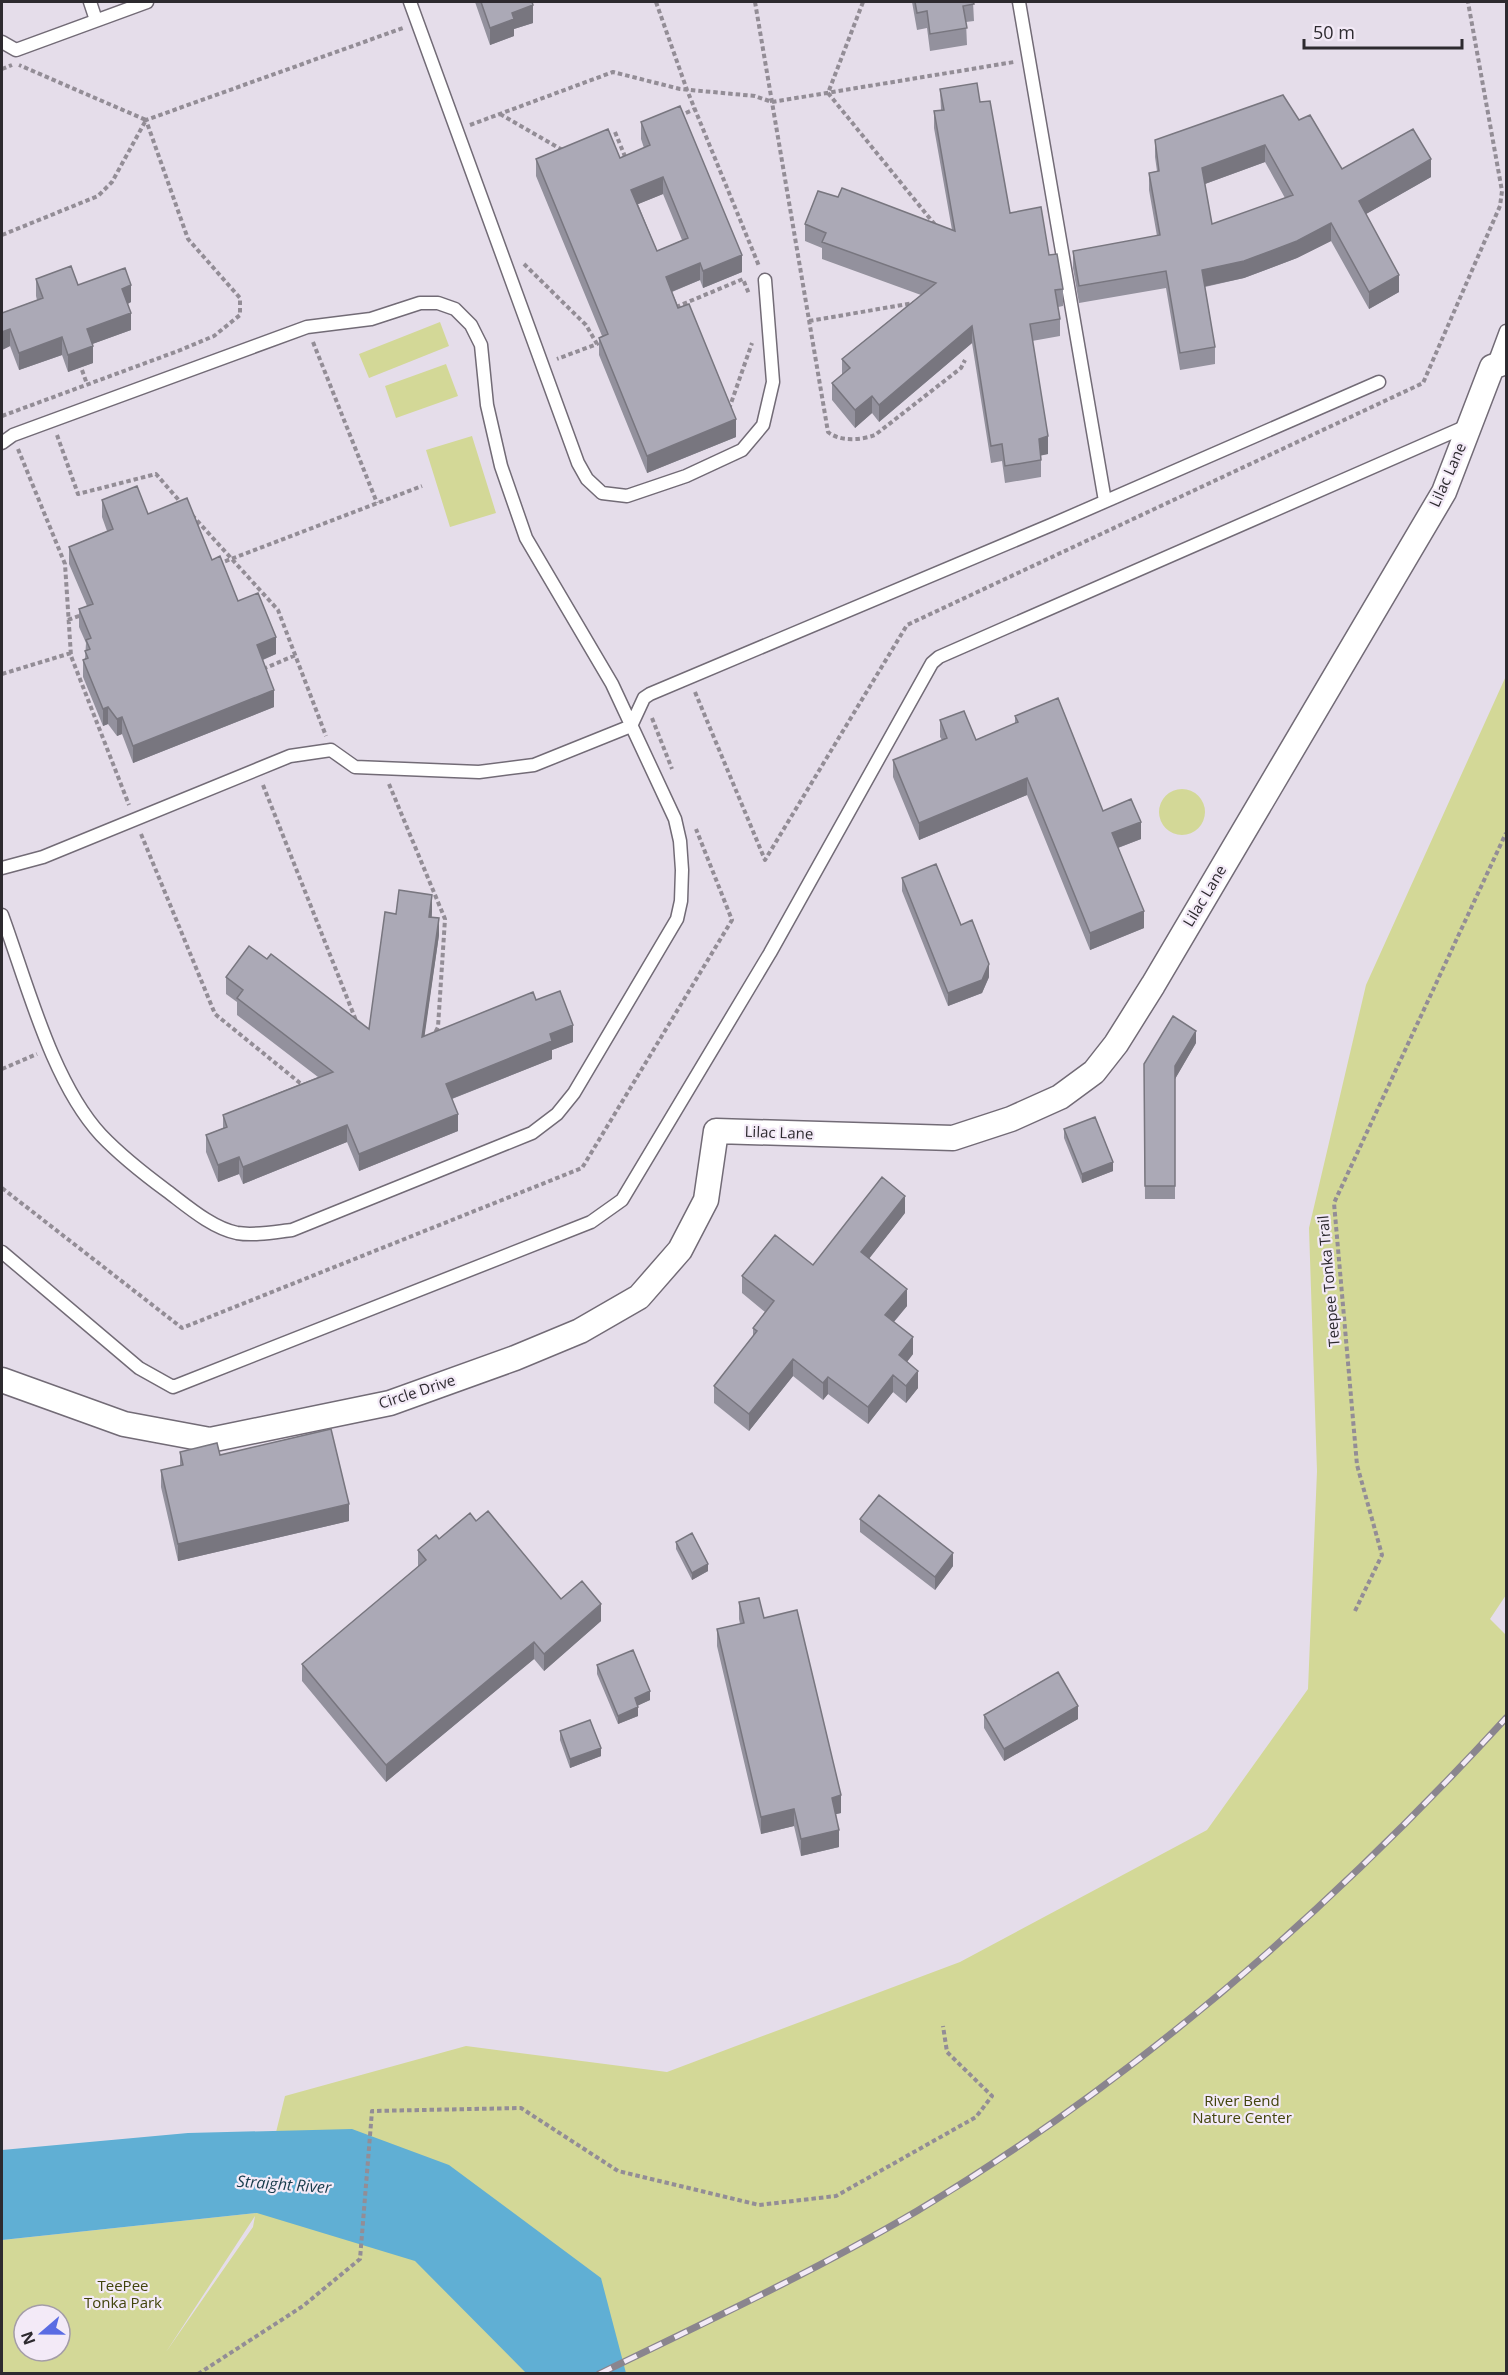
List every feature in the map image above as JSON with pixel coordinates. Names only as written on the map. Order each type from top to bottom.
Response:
[{"type":"street","name":"Lilac Lane","points":[[716,1131],[953,1138],[1011,1119],[1060,1098],[1094,1072],[1116,1044],[1153,985],[1444,492],[1470,425],[1499,365]]},
{"type":"street","name":"Circle Drive","points":[[2,1380],[124,1424],[210,1440],[390,1403],[515,1358],[580,1331],[639,1298],[680,1251],[706,1200],[716,1131]]},
{"type":"lane","points":[[90,2],[96,20]]},
{"type":"lane","points":[[2,42],[16,50],[147,2]]},
{"type":"lane","points":[[410,2],[578,463],[587,479],[602,493],[627,496],[686,476],[742,450],[763,425],[773,382],[765,280]]},
{"type":"lane","points":[[1019,2],[1105,501]]},
{"type":"lane","points":[[2,443],[13,435],[307,327],[371,319],[398,308],[438,303],[455,309],[471,325],[481,345],[487,405],[501,466],[522,528],[542,569],[612,684],[675,819],[680,841],[682,870],[681,901],[677,919],[574,1093],[557,1114],[532,1133],[292,1230],[237,1233],[189,1208],[141,1172],[100,1134],[79,1106],[51,1048],[2,915]]},
{"type":"lane","points":[[1499,365],[1506,331]]},
{"type":"lane","points":[[2,868],[43,857],[290,756],[332,750],[354,767],[479,772],[525,767],[566,753],[631,726],[644,698],[1379,382]]},
{"type":"lane","points":[[2,1252],[140,1368],[173,1387],[591,1222],[622,1200],[770,953],[932,663],[939,657],[1470,425]]},
{"type":"path","points":[[656,2],[687,90],[765,280]]},
{"type":"path","points":[[755,2],[828,432],[833,436],[860,440],[875,435],[961,368],[964,360]]},
{"type":"path","points":[[828,93],[863,2]]},
{"type":"path","points":[[2,235],[98,196],[112,182],[146,120],[418,22]]},
{"type":"path","points":[[457,129],[613,72],[687,90],[755,96],[772,102],[1029,60]]},
{"type":"path","points":[[2,69],[16,64],[146,120],[188,239],[240,298],[240,315],[214,336],[2,416]]},
{"type":"path","points":[[828,93],[943,234]]},
{"type":"path","points":[[674,118],[695,109]]},
{"type":"path","points":[[499,114],[565,152],[569,158]]},
{"type":"path","points":[[615,132],[630,168]]},
{"type":"path","points":[[520,261],[586,325],[597,344],[543,365]]},
{"type":"path","points":[[676,307],[743,279],[752,300]]},
{"type":"path","points":[[809,321],[918,302]]},
{"type":"path","points":[[307,327],[376,503]]},
{"type":"path","points":[[728,410],[756,333]]},
{"type":"path","points":[[82,370],[95,405]]},
{"type":"path","points":[[52,421],[78,494],[156,474],[279,610],[332,750]]},
{"type":"path","points":[[13,435],[65,564],[70,653],[135,820],[215,1014],[300,1083],[316,1087]]},
{"type":"path","points":[[209,567],[422,486]]},
{"type":"path","points":[[258,602],[267,598]]},
{"type":"path","points":[[69,620],[90,611]]},
{"type":"path","points":[[2,675],[70,653]]},
{"type":"path","points":[[254,672],[296,655]]},
{"type":"path","points":[[644,698],[675,776]]},
{"type":"path","points":[[382,768],[445,919],[438,1028],[432,1041]]},
{"type":"path","points":[[257,770],[361,1032]]},
{"type":"path","points":[[2,1188],[182,1328],[582,1168],[732,920],[692,820]]},
{"type":"path","name":"Teepee Tonka Trail","points":[[1355,1611],[1382,1555],[1357,1465],[1334,1203],[1506,833]]},
{"type":"path","points":[[2,1069],[51,1048]]},
{"type":"path","points":[[198,2373],[303,2306],[360,2259],[372,2111],[521,2108],[618,2171],[759,2205],[836,2196],[976,2117],[992,2096],[947,2052],[943,2026]]},
{"type":"green space","points":[[440,322],[449,346],[369,378],[359,354]]},
{"type":"green space","points":[[446,364],[458,396],[396,418],[385,386]]},
{"type":"green space","points":[[472,436],[496,513],[450,527],[426,450]]},
{"type":"green space","name":"River Bend Nature Center","points":[[1506,676],[1506,1595],[1490,1619],[1506,1635],[1506,2373],[2,2374],[2,2240],[256,2213],[285,2096],[466,2046],[667,2072],[960,1962],[1207,1830],[1308,1689],[1317,1471],[1309,1228],[1366,985]],"holes":[[[255,2216],[253,2227],[166,2352]]]},
{"type":"green space","points":[[1182,789],[1198,796],[1205,812],[1198,828],[1182,835],[1166,828],[1159,812],[1166,796]]},
{"type":"water","name":"Straight River","points":[[352,2129],[449,2165],[601,2278],[626,2373],[526,2373],[415,2261],[257,2213],[2,2240],[2,2150],[188,2133]]},
{"type":"building","points":[[481,2],[532,2],[533,5],[512,13],[514,19],[490,28]]},
{"type":"building","points":[[915,2],[973,2],[974,4],[963,6],[967,28],[930,34],[927,11],[917,13]]},
{"type":"building","points":[[977,83],[980,102],[990,101],[1010,213],[1041,207],[1049,255],[1057,254],[1063,289],[1055,290],[1060,319],[1030,324],[1048,436],[1039,439],[1041,460],[1005,466],[1002,444],[991,446],[972,326],[879,405],[872,396],[855,410],[832,383],[850,368],[842,359],[936,283],[822,242],[826,233],[805,224],[818,191],[838,197],[842,188],[955,231],[934,111],[944,110],[940,89]]},
{"type":"building","points":[[1283,95],[1299,120],[1310,115],[1342,169],[1413,129],[1431,159],[1359,201],[1399,275],[1369,292],[1331,223],[1297,241],[1244,261],[1202,270],[1215,347],[1180,353],[1166,271],[1079,286],[1073,251],[1160,235],[1149,173],[1159,171],[1155,140]],"holes":[[[1265,145],[1293,195],[1212,224],[1202,168]]]},
{"type":"building","points":[[680,106],[742,255],[703,271],[700,263],[666,277],[678,308],[689,304],[736,419],[647,456],[599,338],[608,334],[536,159],[608,129],[620,158],[650,145],[641,122]],"holes":[[[663,177],[688,238],[657,251],[631,190]]]},
{"type":"building","points":[[71,266],[78,285],[125,268],[131,285],[122,289],[131,313],[87,329],[93,346],[68,355],[62,337],[19,353],[10,329],[2,332],[2,313],[43,298],[36,279]]},
{"type":"building","points":[[137,486],[148,514],[187,498],[212,560],[220,556],[238,601],[258,593],[276,637],[257,645],[274,690],[133,746],[122,717],[117,719],[108,707],[103,709],[83,660],[88,658],[85,651],[90,649],[86,640],[91,638],[79,609],[93,604],[69,547],[113,529],[102,500]]},
{"type":"building","points":[[1058,698],[1103,811],[1131,799],[1141,822],[1112,833],[1144,911],[1090,933],[1027,778],[919,823],[893,760],[947,738],[940,720],[964,711],[976,740],[1018,722],[1015,716]]},
{"type":"building","points":[[936,864],[961,925],[972,920],[989,964],[982,980],[948,993],[902,878]]},
{"type":"building","points":[[399,890],[432,895],[429,917],[439,918],[422,1037],[533,992],[536,1000],[560,991],[573,1025],[550,1034],[552,1041],[446,1084],[458,1114],[359,1154],[347,1125],[243,1167],[239,1157],[218,1165],[206,1135],[227,1127],[223,1115],[333,1072],[237,998],[243,990],[226,977],[249,946],[267,959],[271,954],[369,1029],[385,912],[396,914]]},
{"type":"building","points":[[1173,1016],[1196,1031],[1175,1066],[1175,1186],[1145,1186],[1144,1064]]},
{"type":"building","points":[[1095,1117],[1113,1162],[1082,1174],[1064,1129]]},
{"type":"building","points":[[882,1177],[905,1196],[861,1252],[907,1289],[885,1315],[913,1337],[899,1355],[918,1371],[906,1386],[893,1375],[868,1407],[828,1377],[823,1383],[793,1359],[749,1414],[714,1386],[757,1331],[753,1328],[774,1301],[742,1276],[775,1235],[813,1265]]},
{"type":"building","points":[[331,1429],[349,1504],[178,1544],[161,1470],[183,1465],[180,1452],[217,1443],[220,1455]]},
{"type":"building","points":[[879,1495],[953,1553],[935,1577],[860,1519]]},
{"type":"building","points":[[488,1511],[561,1599],[582,1581],[601,1604],[544,1654],[534,1642],[386,1765],[302,1664],[426,1560],[418,1550],[436,1535],[439,1539],[470,1513],[476,1521]]},
{"type":"building","points":[[692,1533],[708,1564],[692,1573],[676,1542]]},
{"type":"building","points":[[759,1598],[764,1618],[797,1610],[841,1795],[832,1798],[839,1830],[801,1839],[794,1809],[761,1817],[717,1629],[744,1623],[739,1602]]},
{"type":"building","points":[[633,1650],[650,1691],[635,1698],[638,1707],[618,1716],[597,1665]]},
{"type":"building","points":[[1058,1672],[1078,1706],[1004,1749],[984,1715]]},
{"type":"building","points":[[590,1720],[601,1748],[570,1759],[560,1731]]},
{"type":"railway","points":[[599,2374],[760,2296],[878,2233],[998,2160],[1078,2105],[1229,1986],[1302,1922],[1372,1856],[1506,1718]]},
{"type":"park label","name":"TeePee Tonka Park","points":[[123,2294]]}]
